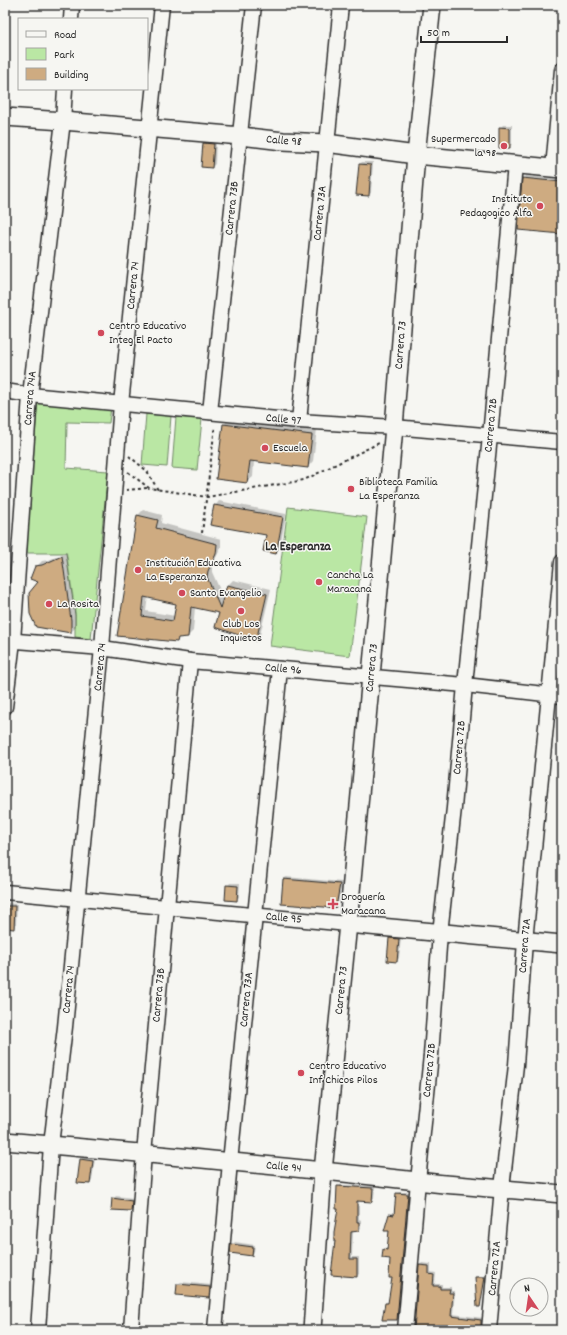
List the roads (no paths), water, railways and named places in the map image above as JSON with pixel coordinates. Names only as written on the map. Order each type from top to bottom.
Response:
[{"type":"street","points":[[71,18],[72,5]]},
{"type":"street","name":"Carrera 74","points":[[38,1330],[51,1145],[78,898],[102,648],[114,491],[118,458],[121,404],[162,5]]},
{"type":"street","name":"Carrera 73B","points":[[214,412],[254,5]]},
{"type":"street","name":"Carrera 73A","points":[[300,421],[326,143],[341,5]]},
{"type":"street","name":"Carrera 73","points":[[312,1330],[323,1171],[371,677],[416,155],[432,5]]},
{"type":"street","points":[[557,168],[562,70]]},
{"type":"street","name":"Carrera 74A","points":[[5,707],[9,641],[30,395],[63,121],[65,90]]},
{"type":"street","name":"Calle 98","points":[[5,117],[150,128],[283,141],[326,143],[416,155],[557,168]]},
{"type":"street","name":"Carrera 72B","points":[[405,1330],[431,1055],[440,933],[454,808],[515,165]]},
{"type":"street","name":"Calle 97","points":[[5,391],[30,395],[214,412],[393,431],[490,436],[562,442]]},
{"type":"street","name":"Carrera 72A","points":[[489,1330],[502,1188],[516,1065],[525,941],[555,695],[562,562]]},
{"type":"street","name":"Calle 96","points":[[9,641],[102,648],[190,661],[465,685],[555,695]]},
{"type":"street","name":"Carrera 73B","points":[[131,1330],[144,1153],[190,661]]},
{"type":"street","name":"Carrera 73A","points":[[215,1330],[230,1162],[280,669]]},
{"type":"street","name":"Calle 95","points":[[5,892],[562,944]]},
{"type":"street","name":"Calle 94","points":[[5,1141],[144,1153],[562,1194]]},
{"type":"place","name":"Supermercado la 98","points":[[504,146]]},
{"type":"place","name":"Instituto Pedagogico Alfa","points":[[540,206]]},
{"type":"place","name":"Centro Educativo Integ El Pacto","points":[[101,333]]},
{"type":"place","name":"Escuela","points":[[265,448]]},
{"type":"place","name":"Biblioteca Familia La Esperanza","points":[[351,489]]},
{"type":"place","name":"Institución Educativa La Esperanza","points":[[138,570]]},
{"type":"place","name":"Cancha La Maracana","points":[[319,582]]},
{"type":"place","name":"Santo Evangelio","points":[[182,593]]},
{"type":"place","name":"La Rosita","points":[[49,604]]},
{"type":"place","name":"Club Los Inquietos","points":[[241,611]]},
{"type":"place","name":"Droguería Maracana","points":[[333,904]]},
{"type":"place","name":"Centro Educativo Inf Chicos Pilos","points":[[301,1073]]},
{"type":"district","name":"La Esperanza","points":[[298,547]]}]
